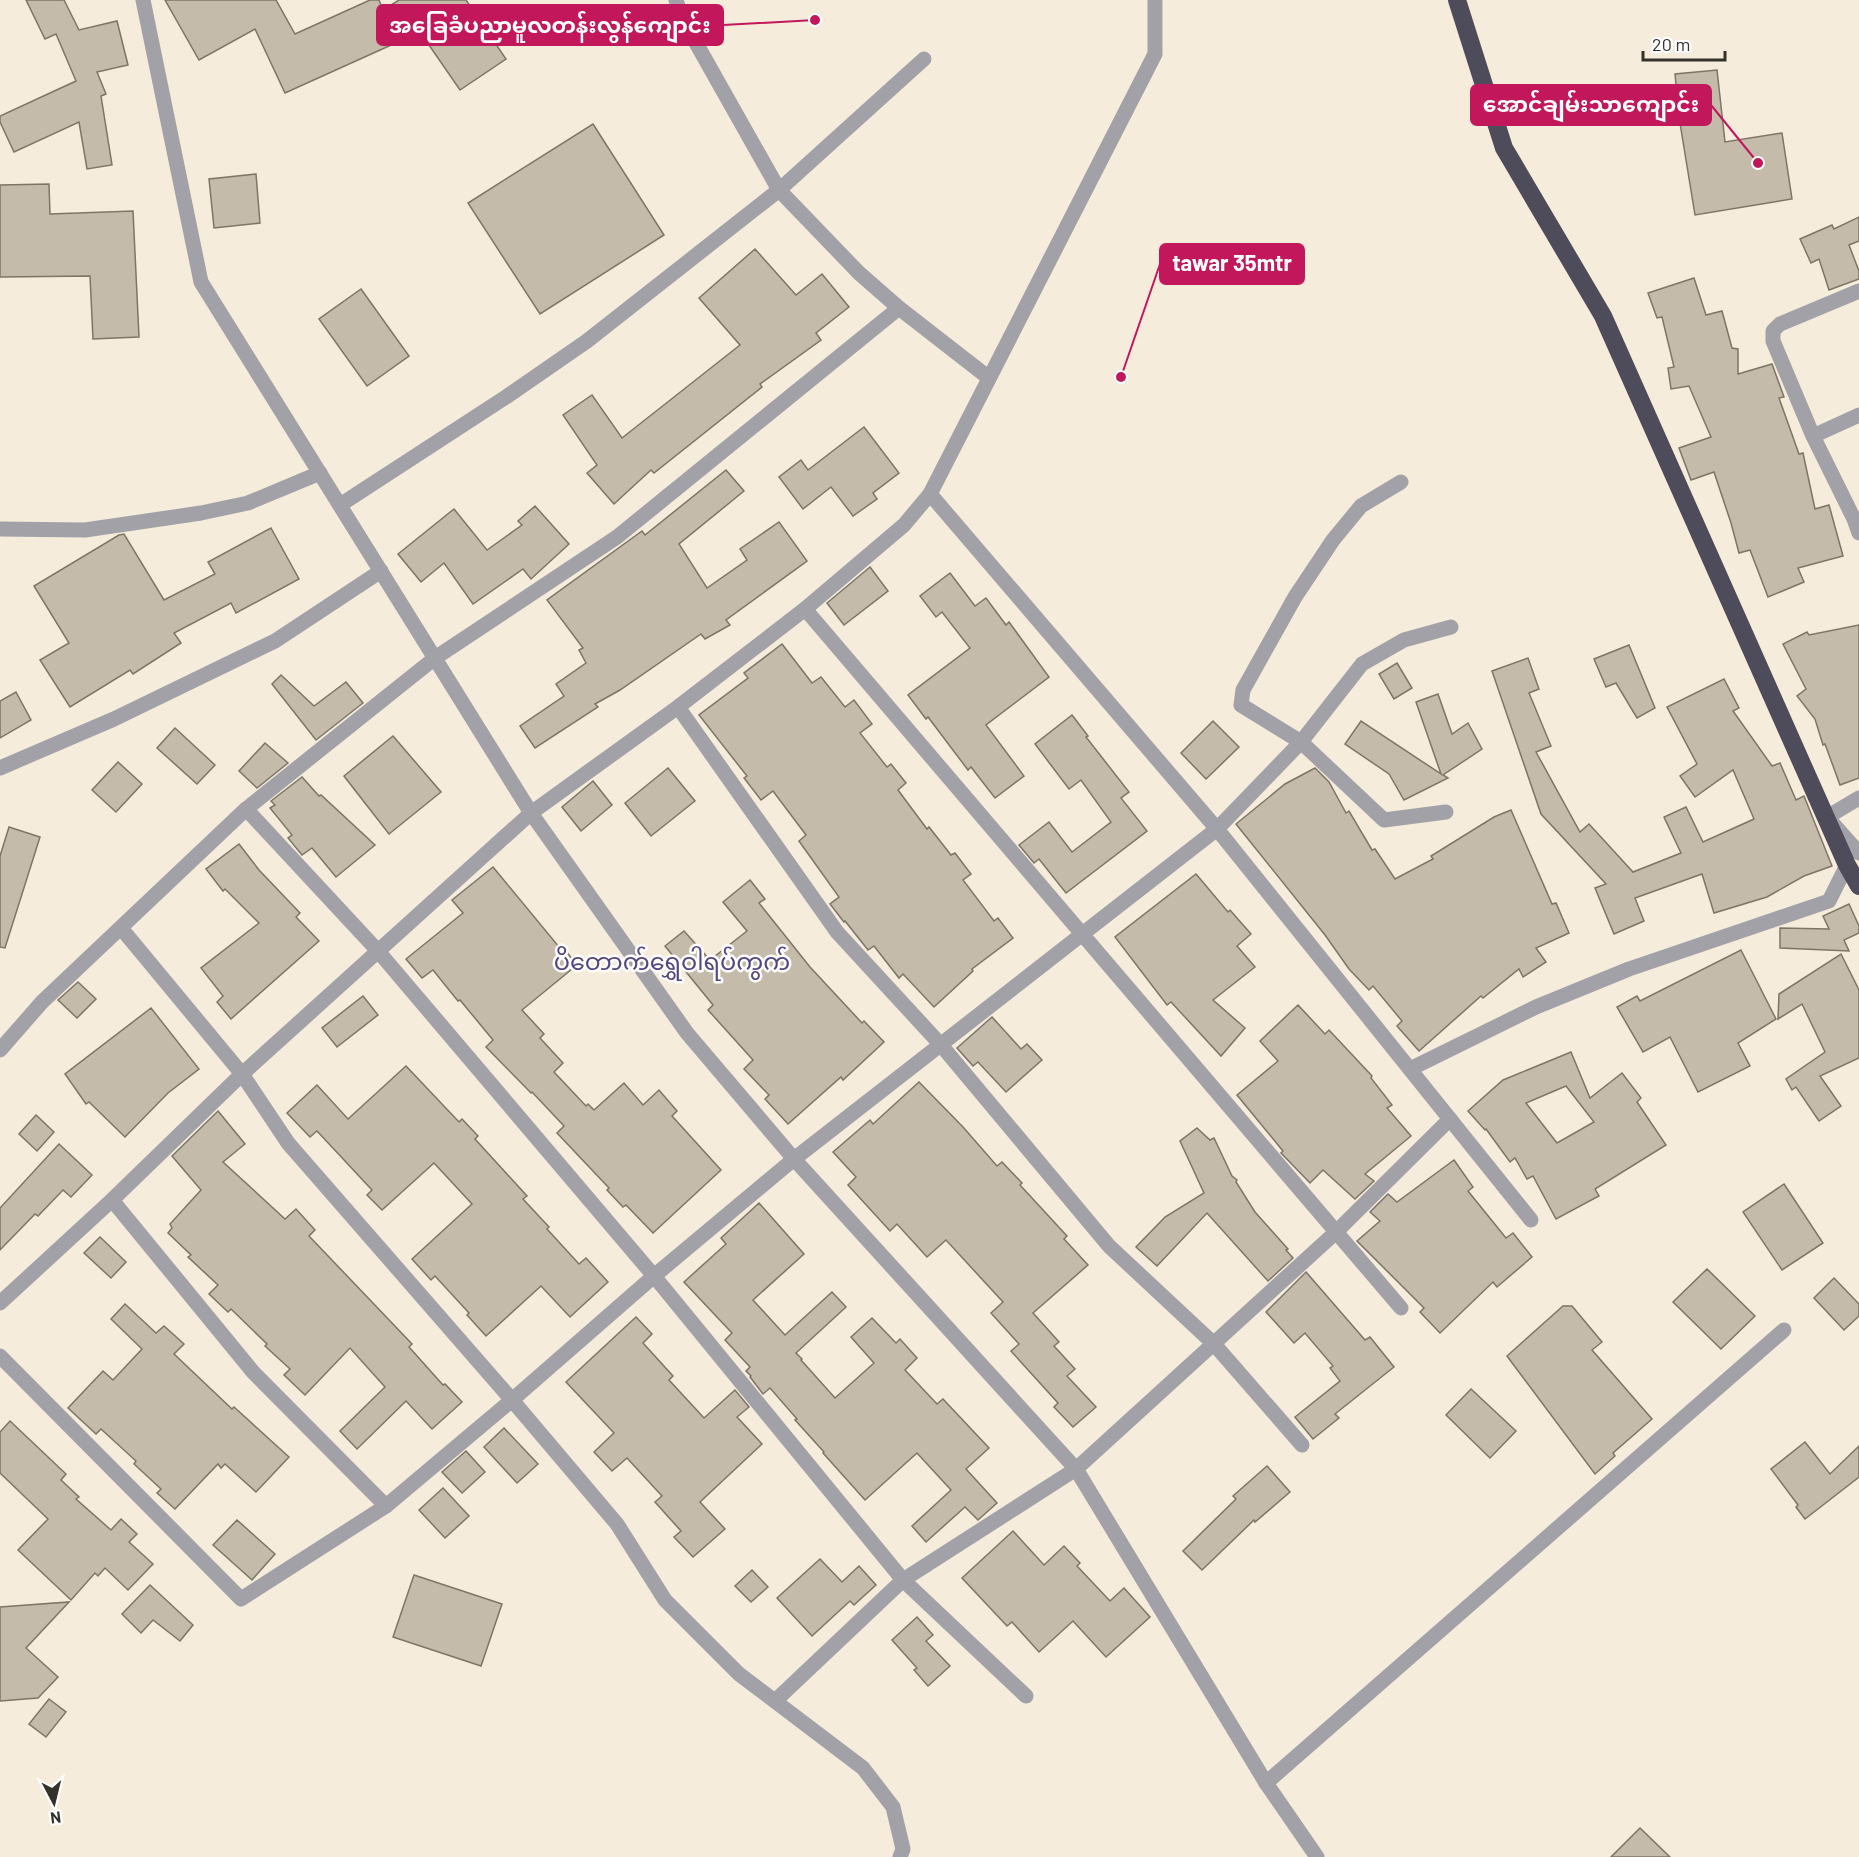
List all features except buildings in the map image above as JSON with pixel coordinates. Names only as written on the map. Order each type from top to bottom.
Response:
[{"type":"highway","points":[[1457,0],[1504,148],[1603,316],[1827,817],[1853,859],[1859,886]]},
{"type":"street","points":[[143,0],[201,282],[531,813],[687,1033],[794,1159],[1076,1469],[1266,1784],[1317,1857]]},
{"type":"street","points":[[676,0],[682,18],[779,190],[834,248],[899,308],[989,378]]},
{"type":"street","points":[[0,1303],[112,1200],[242,1074],[531,813],[678,707],[805,609],[904,525],[930,494],[1155,54],[1155,0]]},
{"type":"street","points":[[340,505],[506,397],[587,341],[779,190],[924,59]]},
{"type":"street","points":[[1857,523],[1813,436],[1773,341],[1773,331],[1780,324],[1859,291]]},
{"type":"street","points":[[0,1050],[42,1002],[246,809],[435,658],[617,537],[899,308]]},
{"type":"street","points":[[1813,436],[1859,415]]},
{"type":"street","points":[[0,528],[86,530],[201,513],[248,503],[320,473]]},
{"type":"street","points":[[1401,482],[1361,506],[1334,540],[1295,597],[1243,690],[1241,705],[1301,742],[1384,820],[1446,812]]},
{"type":"street","points":[[930,494],[1217,829],[1532,1220]]},
{"type":"street","points":[[0,768],[114,719],[275,641],[381,572]]},
{"type":"street","points":[[805,609],[1401,1308]]},
{"type":"street","points":[[0,1356],[241,1599],[386,1506],[794,1159],[1217,829],[1301,742],[1362,664],[1404,640],[1450,627]]},
{"type":"street","points":[[678,707],[837,932],[941,1045],[1109,1246],[1214,1344],[1302,1445]]},
{"type":"street","points":[[1827,817],[1859,798]]},
{"type":"street","points":[[246,809],[378,951],[654,1276],[903,1580],[1026,1696]]},
{"type":"street","points":[[1410,1070],[1536,1007],[1629,969],[1829,901],[1853,859]]},
{"type":"street","points":[[121,928],[242,1074],[288,1143],[617,1524],[665,1600],[739,1674],[863,1768],[893,1807],[903,1849],[900,1857]]},
{"type":"street","points":[[775,1701],[903,1580],[1076,1469],[1335,1233],[1450,1119]]},
{"type":"street","points":[[112,1200],[253,1372],[386,1506]]},
{"type":"street","points":[[1266,1784],[1784,1330]]},
{"type":"place","name":"အခြေခံပညာမူလတန်းလွန်ကျောင်း","points":[[815,20]]},
{"type":"place","name":"အောင်ချမ်းသာကျောင်း","points":[[1758,163]]},
{"type":"place","name":"tawar 35mtr","points":[[1121,377]]},
{"type":"district","name":"ပိတောက်ရွှေဝါရပ်ကွက်","points":[[672,960]]}]
